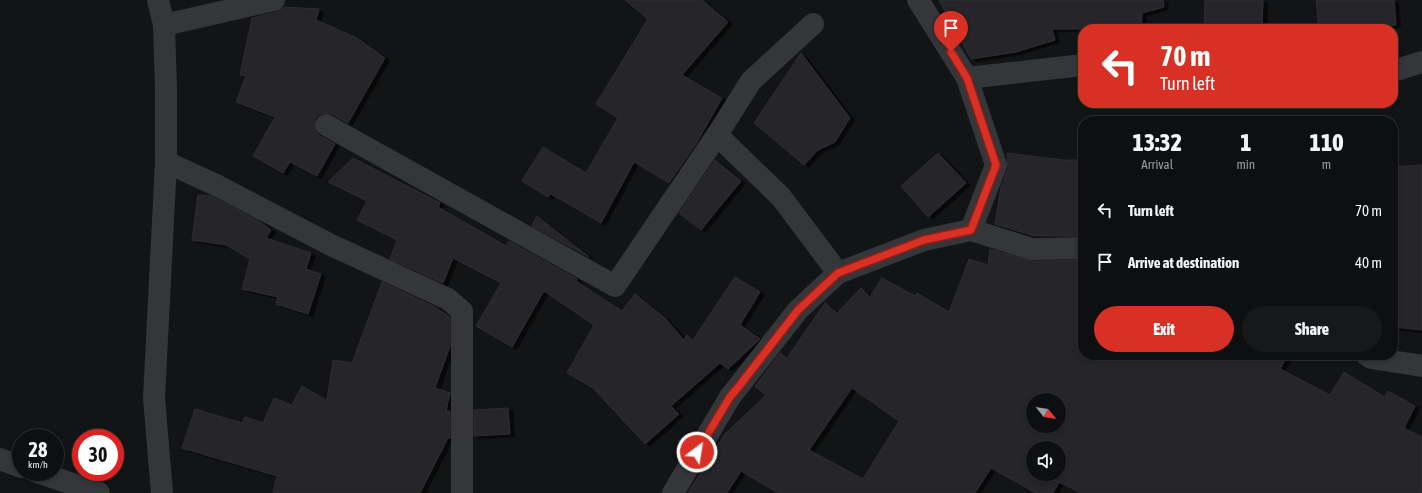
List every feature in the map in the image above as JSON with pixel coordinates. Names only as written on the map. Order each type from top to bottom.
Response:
[{"type":"street","points":[[158,0],[164,25],[166,89],[166,162],[154,398],[162,493]]},
{"type":"street","points":[[164,25],[274,0]]},
{"type":"street","points":[[918,0],[967,78],[996,165],[971,230]]},
{"type":"street","points":[[326,125],[616,286],[717,135],[751,81],[813,24]]},
{"type":"street","points":[[1398,69],[1422,62]]},
{"type":"street","points":[[967,78],[1078,66]]},
{"type":"street","points":[[717,135],[781,197],[838,273]]},
{"type":"street","points":[[166,162],[216,185],[331,245],[448,299],[462,311],[462,493]]},
{"type":"street","points":[[673,493],[730,397],[798,310],[838,273],[924,240],[971,230],[1032,249],[1078,248]]},
{"type":"street","points":[[1384,360],[1422,366]]},
{"type":"street","points":[[0,459],[12,463]]},
{"type":"street","points":[[64,481],[99,493]]},
{"type":"building","points":[[625,0],[702,0],[728,22],[682,75],[722,98],[696,144],[669,183],[634,162],[601,223],[551,194],[548,197],[522,181],[543,147],[586,173],[618,118],[596,104],[648,19]]},
{"type":"building","points":[[939,0],[1163,0],[1164,7],[1142,13],[1141,24],[1078,24],[1078,29],[1052,29],[1055,40],[1016,52],[971,59]]},
{"type":"building","points":[[1205,0],[1263,0],[1262,24],[1204,24]]},
{"type":"building","points":[[1316,0],[1394,0],[1396,24],[1318,24]]},
{"type":"building","points":[[284,7],[319,9],[316,20],[357,38],[385,58],[348,123],[332,114],[326,113],[320,114],[315,119],[314,126],[316,132],[320,136],[335,144],[317,176],[290,162],[283,173],[253,156],[275,117],[236,102],[246,76],[240,75],[252,18],[277,12]]},
{"type":"building","points":[[801,53],[850,118],[835,142],[818,150],[804,165],[754,123]]},
{"type":"building","points":[[938,153],[966,183],[928,217],[901,186]]},
{"type":"building","points":[[1007,153],[1063,160],[1078,160],[1078,236],[1034,236],[995,224],[1001,187],[1008,169]]},
{"type":"building","points":[[353,158],[440,203],[438,207],[506,246],[509,241],[577,279],[576,281],[622,311],[635,294],[665,318],[684,340],[687,335],[693,340],[735,277],[760,292],[740,325],[760,339],[728,369],[720,363],[671,406],[679,414],[645,444],[593,388],[567,373],[594,325],[544,291],[512,347],[476,326],[501,283],[453,258],[443,283],[390,259],[397,240],[357,220],[367,201],[328,182]]},
{"type":"building","points":[[715,160],[741,181],[701,230],[679,213]]},
{"type":"building","points":[[1422,165],[1422,330],[1398,328],[1398,167]]},
{"type":"building","points":[[198,195],[211,196],[259,221],[271,230],[266,238],[311,253],[306,269],[321,274],[308,314],[276,304],[278,297],[242,289],[250,259],[226,245],[192,240]]},
{"type":"building","points":[[537,216],[589,257],[532,226]]},
{"type":"building","points":[[990,249],[1032,261],[1078,260],[1078,360],[1285,360],[1280,369],[1330,395],[1344,372],[1385,397],[1388,391],[1415,406],[1404,428],[1422,437],[1422,493],[1081,493],[1059,482],[1053,493],[1036,493],[991,468],[975,493],[778,493],[741,471],[727,493],[688,493],[725,434],[766,395],[755,387],[759,381],[780,353],[787,358],[825,303],[837,313],[861,288],[870,297],[882,278],[915,296],[917,293],[949,312],[969,259],[988,265]],"holes":[[[852,388],[899,421],[863,479],[809,450]]]},
{"type":"building","points":[[382,282],[435,307],[450,317],[450,346],[435,388],[450,393],[446,411],[450,411],[450,438],[448,438],[420,493],[273,493],[277,476],[182,448],[195,409],[242,423],[245,417],[263,423],[274,398],[292,405],[302,386],[327,400],[333,360],[352,363]]},
{"type":"building","points":[[508,408],[510,434],[474,436],[474,410]]},
{"type":"route","points":[[697,452],[730,397],[798,310],[838,273],[924,240],[971,230],[996,165],[967,78],[951,52]]}]
